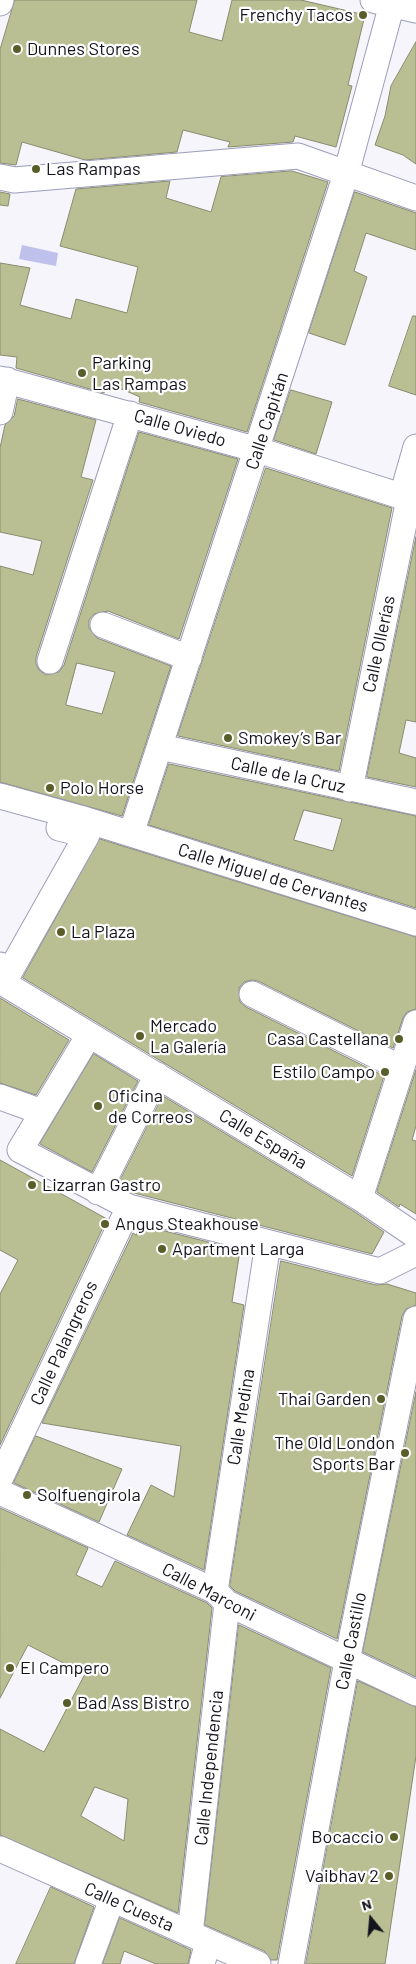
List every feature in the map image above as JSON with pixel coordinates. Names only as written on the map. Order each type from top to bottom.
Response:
[{"type":"street","points":[[382,2],[416,10]]},
{"type":"street","name":"Calle Capitán","points":[[130,834],[258,450],[346,174],[382,2]]},
{"type":"street","points":[[0,177],[14,180],[298,156],[416,198]]},
{"type":"street","points":[[0,412],[3,379]]},
{"type":"street","name":"Calle Oviedo","points":[[3,379],[258,450],[409,499]]},
{"type":"street","points":[[50,661],[130,414]]},
{"type":"street","name":"Calle Ollerías","points":[[350,789],[409,499],[416,447]]},
{"type":"street","points":[[103,625],[189,658]]},
{"type":"street","name":"Calle de la Cruz","points":[[160,747],[416,802]]},
{"type":"street","name":"Calle Miguel de Cervantes","points":[[0,796],[130,834],[416,923]]},
{"type":"street","points":[[0,802],[6,804],[9,815],[87,835],[9,973],[2,977]]},
{"type":"street","name":"Calle España","points":[[2,977],[89,1035],[360,1198],[416,1236]]},
{"type":"street","points":[[252,994],[401,1068]]},
{"type":"street","points":[[360,1198],[416,1023]]},
{"type":"street","points":[[89,1035],[20,1150],[129,1207],[380,1271],[416,1253]]},
{"type":"street","points":[[98,1192],[157,1075]]},
{"type":"street","points":[[0,1097],[42,1112]]},
{"type":"street","name":"Calle Palangreros","points":[[0,1479],[129,1207]]},
{"type":"street","name":"Calle Medina","points":[[221,1597],[268,1243]]},
{"type":"street","name":"Calle Castillo","points":[[291,1964],[347,1661],[416,1319]]},
{"type":"street","name":"Calle Marconi","points":[[0,1492],[221,1597],[347,1661],[416,1693]]},
{"type":"street","name":"Calle Independencia","points":[[200,1947],[221,1597]]},
{"type":"street","name":"Calle Cuesta","points":[[0,1849],[112,1899],[200,1947],[258,1964]]},
{"type":"street","points":[[88,1964],[112,1899]]},
{"type":"water","points":[[22,245],[58,253],[56,266],[19,259]]},
{"type":"building","points":[[15,0],[197,0],[189,32],[222,41],[232,0],[301,0],[365,15],[348,85],[352,86],[336,147],[295,136],[293,142],[228,147],[230,142],[183,130],[177,152],[85,160],[22,142],[16,165],[0,163],[0,50]]},
{"type":"building","points":[[416,42],[416,164],[403,155],[375,145],[385,116],[391,86]]},
{"type":"building","points":[[292,171],[328,182],[247,432],[139,402],[140,397],[108,383],[104,393],[16,368],[17,357],[0,355],[0,263],[30,268],[20,305],[71,319],[76,299],[127,313],[138,267],[60,246],[76,189],[170,181],[166,198],[211,212],[221,177]]},
{"type":"building","points":[[0,192],[10,194],[8,206],[0,205]]},
{"type":"building","points":[[355,192],[416,213],[416,250],[366,233],[354,271],[367,277],[345,345],[309,333]]},
{"type":"building","points":[[413,316],[416,316],[416,395],[389,386]]},
{"type":"building","points":[[291,390],[332,402],[316,454],[274,440]]},
{"type":"building","points":[[18,399],[96,420],[81,477],[93,480],[36,657],[36,664],[39,670],[46,675],[59,672],[64,665],[139,432],[238,459],[179,639],[108,611],[94,614],[89,620],[89,628],[97,638],[171,666],[122,816],[0,782],[0,566],[33,575],[42,541],[0,532],[0,448],[5,425],[14,416]],"holes":[[[77,663],[115,672],[102,714],[66,705]]]},
{"type":"building","points":[[266,468],[392,508],[339,771],[178,736]]},
{"type":"building","points":[[416,537],[416,722],[406,720],[399,753],[416,758],[416,787],[367,777]]},
{"type":"building","points":[[169,764],[416,816],[416,908],[149,825]],"holes":[[[304,810],[342,819],[333,851],[294,840]]]},
{"type":"building","points":[[100,839],[416,937],[416,1009],[407,1012],[403,1018],[393,1048],[258,981],[244,982],[239,988],[240,1002],[246,1007],[384,1076],[352,1176],[23,978]]},
{"type":"building","points":[[0,998],[69,1040],[36,1095],[0,1083]]},
{"type":"building","points":[[94,1054],[138,1081],[92,1172],[40,1144]]},
{"type":"building","points":[[416,1070],[416,1126],[412,1140],[416,1141],[416,1214],[400,1204],[399,1207],[377,1192]]},
{"type":"building","points":[[163,1096],[352,1210],[384,1232],[372,1254],[134,1193],[118,1185]]},
{"type":"building","points":[[0,1160],[107,1219],[0,1445],[0,1294],[18,1260],[0,1250]]},
{"type":"building","points":[[141,1225],[240,1250],[232,1302],[244,1305],[204,1570],[127,1535],[151,1485],[174,1497],[181,1446],[42,1423],[133,1233],[136,1235]]},
{"type":"building","points":[[281,1261],[376,1285],[387,1284],[416,1293],[416,1305],[406,1309],[402,1316],[337,1639],[235,1591],[230,1586]]},
{"type":"building","points":[[416,1392],[416,1677],[363,1652]]},
{"type":"building","points":[[36,1436],[122,1469],[99,1522],[14,1483]]},
{"type":"building","points":[[0,1508],[88,1548],[76,1575],[102,1587],[115,1561],[207,1603],[212,1608],[178,1913],[0,1835],[0,1729],[44,1752],[85,1674],[28,1645],[0,1698]],"holes":[[[95,1787],[128,1799],[124,1841],[81,1816]]]},
{"type":"building","points":[[239,1625],[331,1668],[277,1960],[271,1960],[264,1951],[205,1925]]},
{"type":"building","points":[[358,1681],[416,1707],[416,1756],[385,1964],[306,1964]]},
{"type":"building","points":[[51,1887],[94,1907],[74,1964],[16,1964]]},
{"type":"building","points":[[120,1918],[191,1950],[188,1964],[156,1964],[124,1951],[120,1964],[103,1964]]},
{"type":"place","name":"Frenchy Tacos","points":[[363,15]]},
{"type":"place","name":"Dunnes Stores","points":[[17,49]]},
{"type":"place","name":"Las Rampas","points":[[36,169]]},
{"type":"place","name":"Parking Las Rampas","points":[[82,373]]},
{"type":"place","name":"Smokey’s Bar","points":[[228,738]]},
{"type":"place","name":"Polo Horse","points":[[50,788]]},
{"type":"place","name":"La Plaza","points":[[61,932]]},
{"type":"place","name":"Mercado La Galería","points":[[140,1036]]},
{"type":"place","name":"Casa Castellana","points":[[399,1039]]},
{"type":"place","name":"Estilo Campo","points":[[385,1072]]},
{"type":"place","name":"Oficina de Correos","points":[[98,1106]]},
{"type":"place","name":"Lizarran Gastro","points":[[32,1185]]},
{"type":"place","name":"Angus Steakhouse","points":[[105,1224]]},
{"type":"place","name":"Apartment Larga","points":[[162,1249]]},
{"type":"place","name":"Thai Garden","points":[[381,1399]]},
{"type":"place","name":"The Old London Sports Bar","points":[[405,1453]]},
{"type":"place","name":"Solfuengirola","points":[[27,1495]]},
{"type":"place","name":"El Campero","points":[[10,1668]]},
{"type":"place","name":"Bad Ass Bistro","points":[[67,1703]]},
{"type":"place","name":"Bocaccio","points":[[394,1837]]},
{"type":"place","name":"Vaibhav 2","points":[[389,1876]]}]
